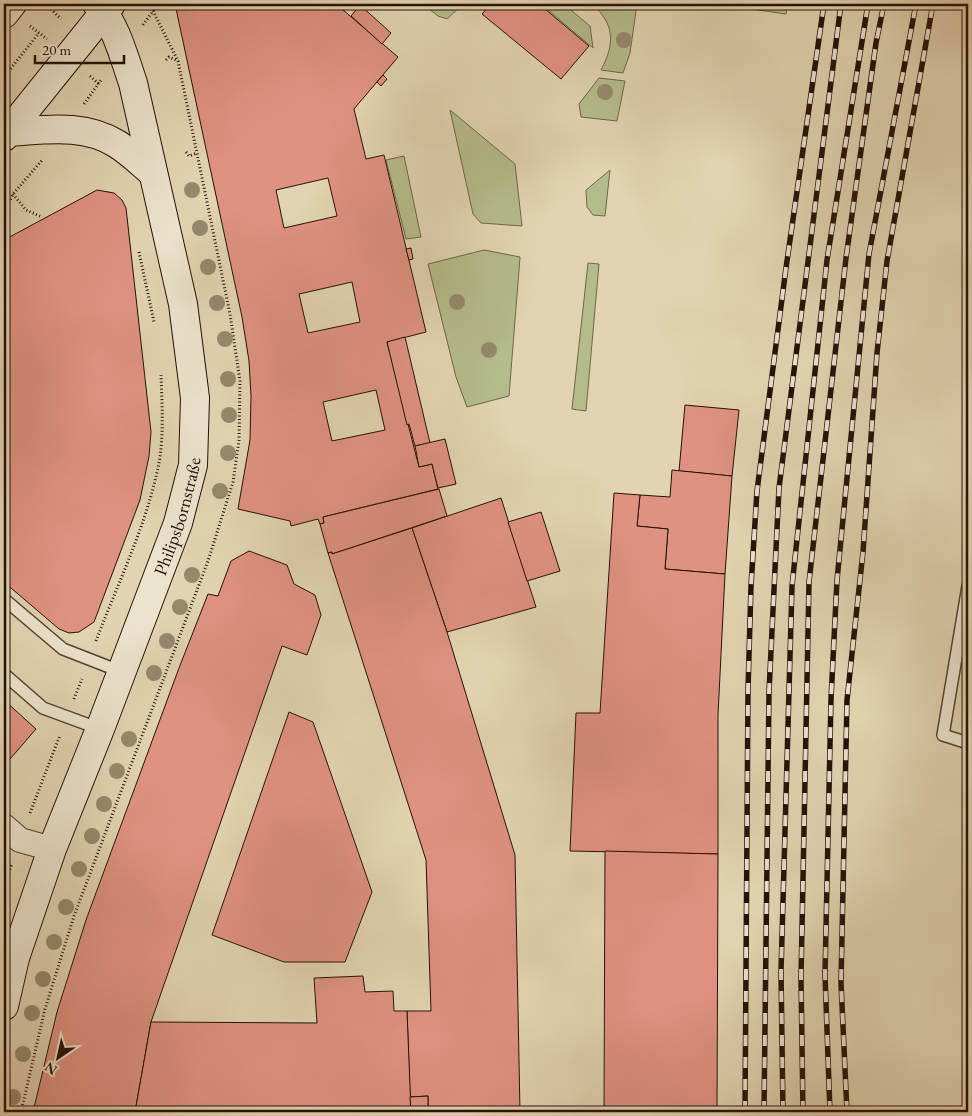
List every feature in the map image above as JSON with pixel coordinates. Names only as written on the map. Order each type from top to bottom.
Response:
[{"type":"street","points":[[4,14],[12,4]]},
{"type":"street","points":[[6,134],[81,40],[104,6]]},
{"type":"street","name":"Philipsbornstraße","points":[[4,1006],[10,957],[100,729],[178,523],[193,465],[195,398],[191,354],[183,304],[133,83],[104,6]]},
{"type":"street","points":[[6,134],[83,130],[119,144],[153,173]]},
{"type":"street","points":[[12,833],[52,849]]},
{"type":"lane","points":[[968,586],[943,735],[968,743]]},
{"type":"lane","points":[[4,598],[62,649],[122,672]]},
{"type":"lane","points":[[4,674],[43,708],[100,729]]},
{"type":"path","points":[[46,4],[81,40]]},
{"type":"path","points":[[21,1112],[45,1009],[74,916],[208,561],[233,482],[239,440],[240,381],[230,314],[178,62],[153,11],[146,4]]},
{"type":"path","points":[[153,11],[158,4]]},
{"type":"path","points":[[4,77],[39,33]]},
{"type":"path","points":[[166,60],[170,57],[178,62]]},
{"type":"path","points":[[186,152],[189,156],[197,153]]},
{"type":"path","points":[[13,194],[26,210],[42,217]]},
{"type":"path","points":[[26,210],[36,212]]},
{"type":"path","points":[[137,242],[155,328]]},
{"type":"path","points":[[4,886],[12,833],[67,717],[136,536],[159,462],[162,410],[160,374]]},
{"type":"green space","points":[[423,4],[463,4],[447,19],[438,16]]},
{"type":"green space","points":[[541,4],[566,6],[590,26],[593,48]]},
{"type":"green space","points":[[592,4],[637,4],[630,53],[623,73],[601,70],[609,52],[609,27],[600,12]]},
{"type":"green space","points":[[731,4],[788,4],[786,14],[731,6]]},
{"type":"green space","points":[[599,78],[625,81],[617,121],[581,117],[579,104]]},
{"type":"green space","points":[[450,110],[515,164],[522,226],[481,223],[473,214]]},
{"type":"green space","points":[[404,156],[421,237],[406,239],[386,160]]},
{"type":"green space","points":[[610,170],[605,216],[593,215],[587,207],[586,190]]},
{"type":"green space","points":[[484,250],[520,257],[509,396],[467,407],[456,377],[428,264]]},
{"type":"green space","points":[[588,263],[599,264],[586,411],[572,409]]},
{"type":"building","points":[[175,4],[336,4],[398,57],[354,109],[366,159],[384,155],[426,332],[387,342],[419,467],[432,464],[438,489],[323,517],[324,523],[320,524],[318,519],[291,526],[290,521],[238,509],[250,440],[251,396],[249,361],[242,317]],"holes":[[[328,178],[337,216],[284,228],[276,190]],[[352,282],[360,322],[308,333],[299,294]],[[376,390],[385,430],[332,441],[323,402]]]},
{"type":"building","points":[[491,4],[539,4],[589,46],[561,79],[482,14]]},
{"type":"building","points":[[360,5],[391,33],[382,44],[351,16]]},
{"type":"building","points":[[383,75],[387,79],[381,86],[377,82]]},
{"type":"building","points":[[97,190],[114,193],[122,200],[126,208],[151,432],[149,456],[140,500],[94,622],[79,632],[69,633],[59,629],[4,582],[4,240]]},
{"type":"building","points":[[411,248],[413,259],[409,260],[406,249]]},
{"type":"building","points":[[405,337],[430,443],[415,446],[409,424],[407,425],[387,342]]},
{"type":"building","points":[[685,405],[739,410],[732,476],[679,471]]},
{"type":"building","points":[[445,439],[456,484],[438,488],[432,464],[419,467],[415,446]]},
{"type":"building","points":[[672,470],[732,476],[725,574],[665,569],[668,529],[637,526],[640,495],[670,497]]},
{"type":"building","points":[[439,489],[447,516],[332,554],[332,552],[328,553],[320,524],[324,523],[323,517]]},
{"type":"building","points":[[614,493],[640,495],[637,526],[668,529],[665,569],[725,574],[718,715],[718,854],[570,851],[576,713],[600,713]]},
{"type":"building","points":[[501,498],[536,607],[447,632],[412,528]]},
{"type":"building","points":[[541,512],[560,571],[527,581],[508,522]]},
{"type":"building","points":[[412,528],[447,632],[515,855],[520,1112],[428,1112],[428,1096],[410,1097],[407,1011],[431,1011],[426,860],[328,553],[332,552],[332,554]]},
{"type":"building","points":[[249,551],[287,565],[294,584],[315,595],[321,615],[307,655],[282,646],[151,1022],[135,1112],[33,1112],[57,1012],[86,920],[179,668],[208,594],[218,596],[231,561]]},
{"type":"building","points":[[4,700],[36,729],[4,766]]},
{"type":"building","points":[[289,712],[313,722],[372,892],[345,962],[284,962],[212,935]]},
{"type":"building","points":[[605,851],[718,854],[717,1112],[604,1112]]},
{"type":"building","points":[[363,976],[365,992],[393,991],[394,1011],[407,1011],[411,1111],[135,1112],[151,1022],[317,1023],[314,978]]},
{"type":"building","points":[[428,1096],[428,1112],[282,1112],[411,1111],[410,1097]]},
{"type":"railway","points":[[745,1112],[748,690],[751,586],[757,491],[786,268],[824,4]]},
{"type":"railway","points":[[764,1112],[769,692],[779,488],[841,4]]},
{"type":"railway","points":[[783,1112],[781,972],[792,586],[827,260],[868,4]]},
{"type":"railway","points":[[803,1112],[801,978],[809,582],[846,258],[876,43],[884,4]]},
{"type":"railway","points":[[830,1112],[825,975],[831,699],[837,580],[869,254],[916,4]]},
{"type":"railway","points":[[847,1112],[841,983],[847,700],[863,552],[877,353],[887,261],[933,4]]}]
